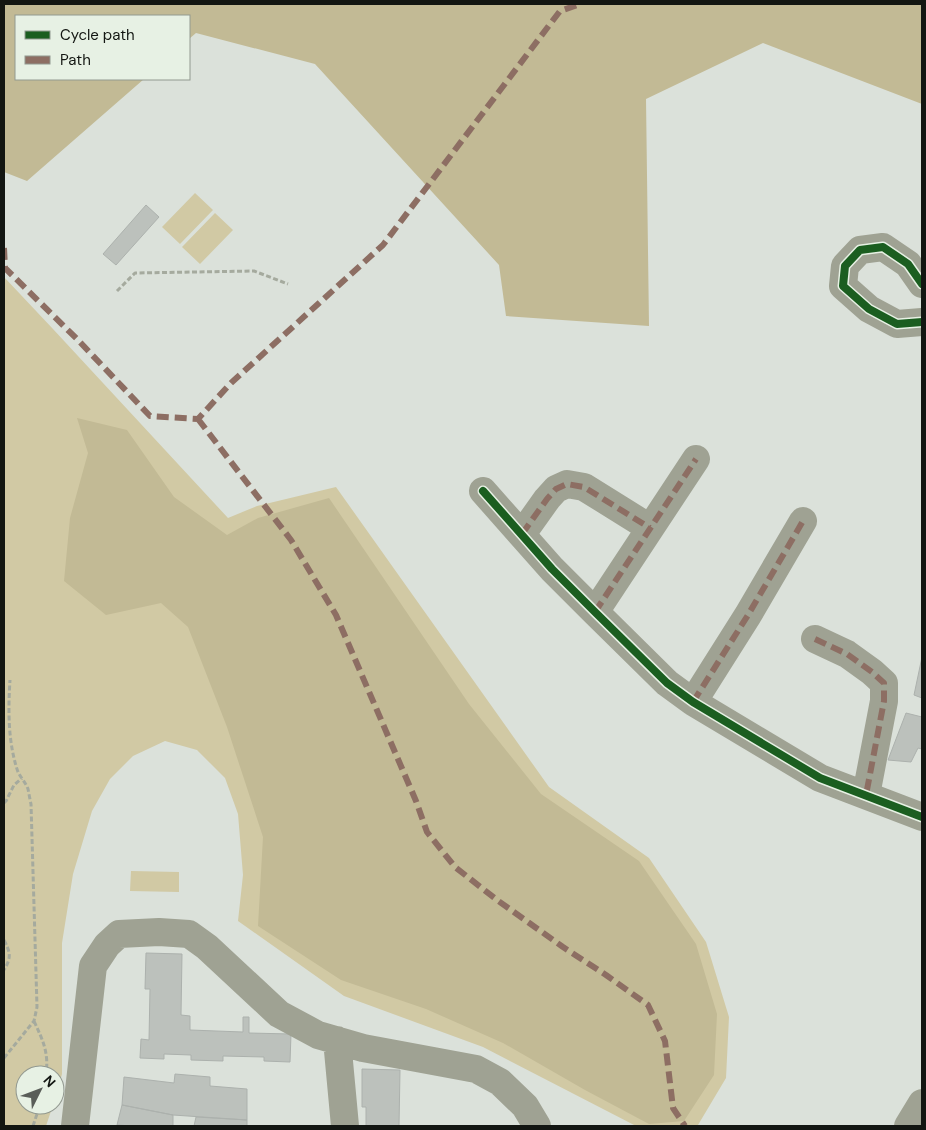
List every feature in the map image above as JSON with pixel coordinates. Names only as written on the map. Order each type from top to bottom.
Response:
[{"type":"street","points":[[922,284],[908,264],[883,247],[860,250],[845,266],[843,286],[869,309],[897,324],[922,322]]},
{"type":"street","points":[[595,612],[696,459]]},
{"type":"street","points":[[522,534],[556,489],[567,484],[584,487],[650,528]]},
{"type":"street","points":[[483,491],[552,569],[667,683],[693,702],[820,778],[922,817]]},
{"type":"street","points":[[693,702],[803,521]]},
{"type":"street","points":[[815,639],[847,654],[884,683],[884,701],[866,796]]},
{"type":"street","points":[[75,1126],[93,966],[107,945],[119,934],[159,932],[189,934],[207,947],[279,1014],[318,1035],[363,1048],[476,1069],[500,1082],[525,1106],[536,1126]]},
{"type":"street","points":[[337,1040],[345,1126]]},
{"type":"street","points":[[908,1126],[922,1103]]},
{"type":"path","points":[[116,292],[135,273],[254,271],[288,284]]},
{"type":"path","points":[[4,1058],[34,1020],[36,1007],[31,804],[28,789],[19,773],[14,754],[10,730],[10,680]]},
{"type":"path","points":[[4,803],[14,785],[22,778]]},
{"type":"path","points":[[4,940],[10,957],[4,970]]},
{"type":"path","points":[[34,1020],[43,1043],[47,1065]]},
{"type":"shaded area","points":[[4,4],[922,4],[922,104],[763,43],[646,99],[649,326],[506,316],[499,265],[315,64],[196,33],[190,38],[190,15],[15,15],[15,80],[143,80],[27,181],[4,172]]},
{"type":"shaded area","points":[[195,193],[213,210],[180,244],[162,227]]},
{"type":"shaded area","points":[[215,213],[233,230],[200,264],[182,247]]},
{"type":"shaded area","points":[[4,277],[228,518],[257,506],[336,487],[549,787],[649,858],[706,942],[729,1017],[726,1078],[698,1125],[636,1126],[483,1047],[344,996],[238,921],[243,875],[238,814],[225,778],[197,750],[165,741],[133,756],[110,779],[92,811],[73,874],[62,943],[62,1065],[15,1065],[15,1115],[50,1115],[46,1126],[4,1126]]},
{"type":"shaded area","points":[[77,418],[127,430],[174,497],[227,535],[258,518],[329,498],[469,704],[541,794],[639,861],[696,944],[717,1014],[714,1075],[684,1121],[649,1124],[503,1043],[426,1009],[341,980],[258,926],[263,837],[227,727],[188,627],[161,603],[106,615],[64,581],[70,518],[88,453]]},
{"type":"shaded area","points":[[131,871],[179,872],[179,892],[130,891]]},
{"type":"building","points":[[146,205],[159,217],[116,265],[103,254]]},
{"type":"building","points":[[922,657],[922,698],[914,695]]},
{"type":"building","points":[[906,713],[922,717],[922,749],[918,748],[911,762],[888,760]]},
{"type":"building","points":[[146,953],[182,954],[181,1015],[190,1016],[190,1030],[243,1032],[243,1017],[249,1017],[249,1033],[291,1034],[290,1062],[264,1061],[264,1057],[223,1056],[223,1061],[191,1060],[191,1055],[164,1054],[164,1059],[140,1058],[141,1039],[149,1040],[150,989],[145,989]]},
{"type":"building","points":[[362,1069],[400,1070],[399,1126],[366,1126],[366,1107],[362,1107]]},
{"type":"building","points":[[175,1074],[210,1077],[210,1086],[247,1089],[247,1120],[173,1115],[122,1105],[124,1077],[174,1083]]},
{"type":"building","points":[[122,1105],[173,1115],[173,1126],[117,1125]]},
{"type":"building","points":[[196,1117],[247,1120],[247,1126],[194,1126]]},
{"type":"marked path","points":[[4,248],[5,268],[78,340],[150,416],[198,419],[231,383],[383,245],[560,11],[580,4]]},
{"type":"marked path","points":[[198,419],[291,540],[336,615],[416,801],[427,832],[455,867],[497,900],[648,1005],[665,1041],[673,1108],[685,1126]]},
{"type":"marked path","points":[[595,612],[696,459]]},
{"type":"marked path","points":[[522,534],[547,499],[556,489],[567,484],[584,487],[650,528]]},
{"type":"marked path","points":[[693,702],[748,615],[803,521]]},
{"type":"marked path","points":[[815,639],[847,654],[884,683],[884,701],[866,795]]},
{"type":"cycle path","points":[[922,284],[908,264],[883,247],[860,250],[845,266],[843,286],[869,309],[897,324],[922,322]]},
{"type":"cycle path","points":[[483,491],[552,569],[667,683],[693,702],[820,778],[922,817]]}]
